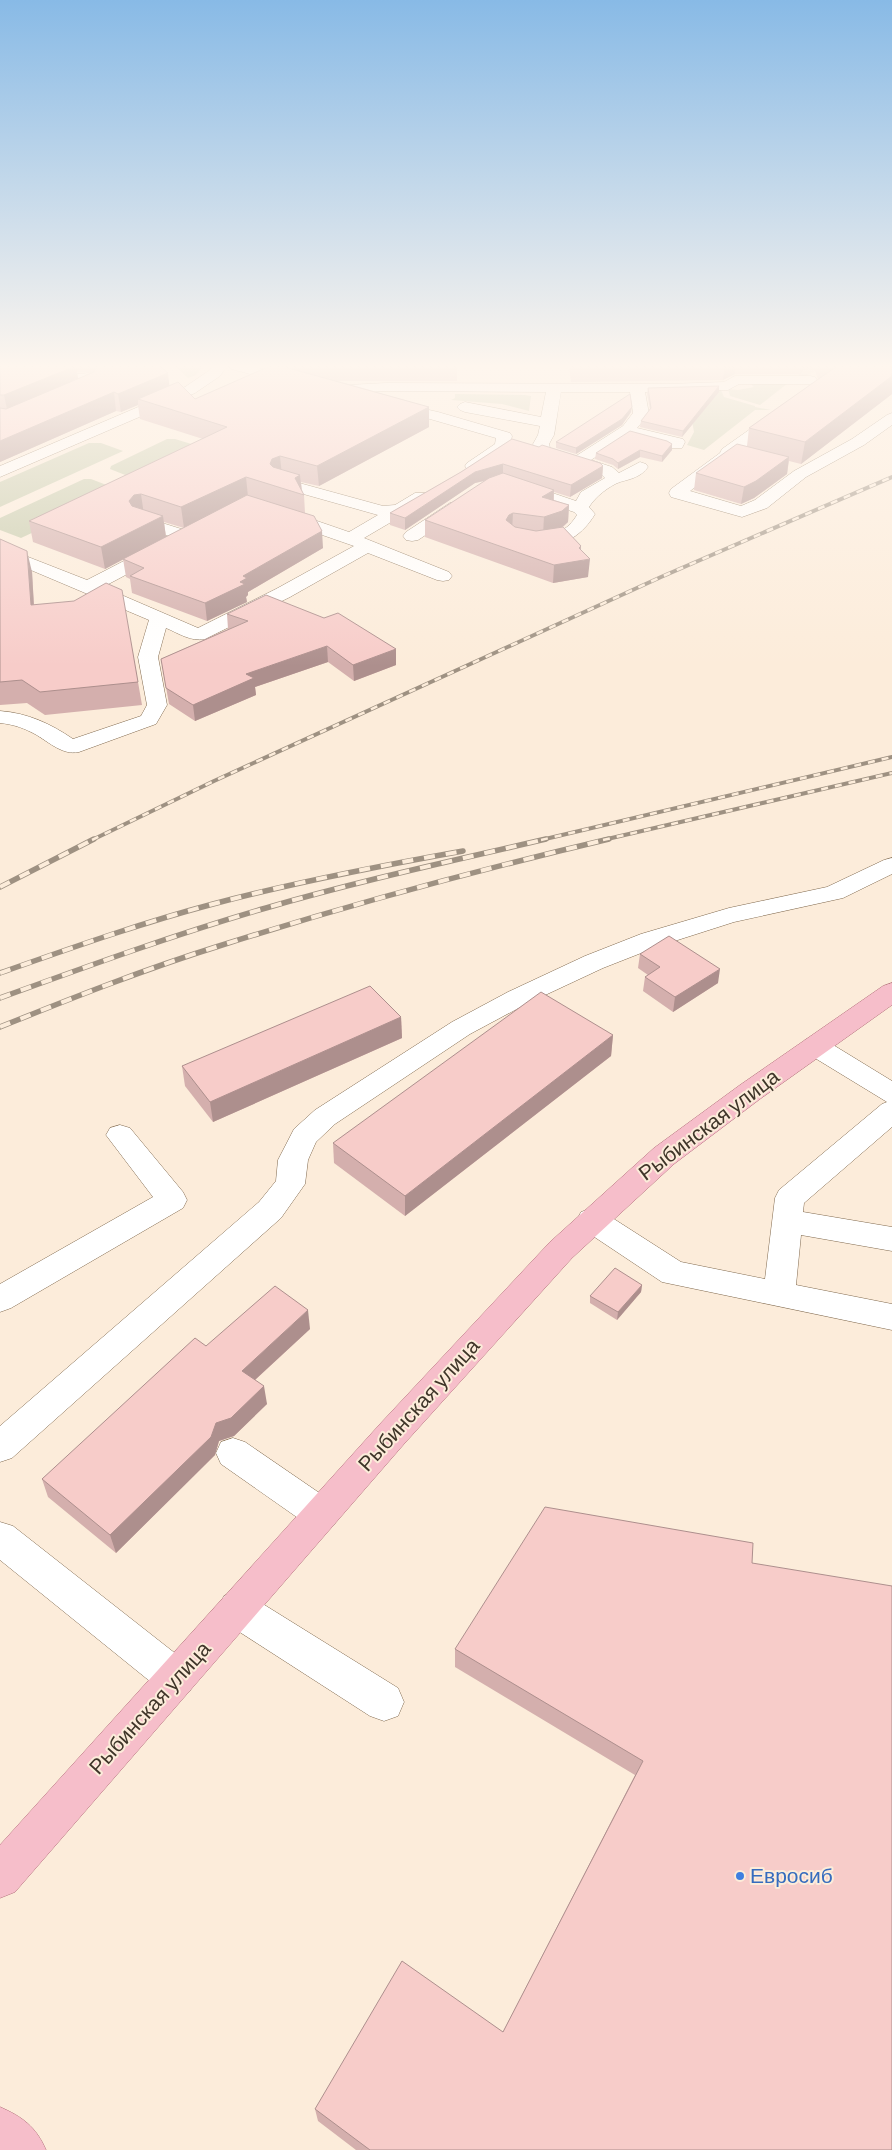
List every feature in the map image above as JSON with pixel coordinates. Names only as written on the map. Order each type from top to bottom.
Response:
[{"type":"main road","name":"Рыбинская улица","points":[[0,1877],[321,1514],[561,1250],[664,1156],[750,1092],[892,992]]},
{"type":"main road","points":[[0,2131],[22,2150]]},
{"type":"lane","points":[[469,474],[480,466]]},
{"type":"lane","points":[[593,466],[606,470],[616,478]]},
{"type":"lane","points":[[713,466],[677,493],[742,512],[761,504],[800,474],[816,466]]},
{"type":"lane","points":[[538,509],[557,514],[570,514],[580,508],[596,486],[616,478],[625,478],[640,467]]},
{"type":"lane","points":[[789,467],[806,472]]},
{"type":"lane","points":[[281,483],[383,511],[399,510]]},
{"type":"lane","points":[[503,483],[580,508],[586,514],[581,524],[563,538],[541,542],[516,537]]},
{"type":"lane","points":[[0,551],[88,586],[198,635],[283,594],[359,542],[399,510],[438,488]]},
{"type":"lane","points":[[307,490],[268,511],[359,542],[443,576]]},
{"type":"lane","points":[[412,536],[467,500]]},
{"type":"lane","points":[[143,522],[185,536]]},
{"type":"lane","points":[[88,586],[202,527]]},
{"type":"lane","points":[[0,717],[15,717],[52,734],[71,747],[149,720],[157,705],[148,657],[159,618]]},
{"type":"lane","points":[[0,1447],[270,1210],[290,1184],[293,1160],[304,1136],[325,1117],[341,1106],[462,1028],[517,998],[594,962],[650,940],[729,916],[834,893],[892,865]]},
{"type":"lane","points":[[815,1046],[892,1094]]},
{"type":"lane","points":[[779,1295],[790,1198],[892,1111]]},
{"type":"lane","points":[[0,1299],[172,1200],[120,1135]]},
{"type":"lane","points":[[592,1220],[673,1273],[892,1317]]},
{"type":"lane","points":[[787,1221],[892,1239]]},
{"type":"lane","points":[[233,1453],[321,1514]]},
{"type":"lane","points":[[0,1538],[176,1678]]},
{"type":"lane","points":[[238,1609],[384,1702]]},
{"type":"green space","points":[[36,466],[89,466],[0,507],[0,482]]},
{"type":"green space","points":[[111,466],[176,466],[143,482],[110,469]]},
{"type":"green space","points":[[84,479],[91,479],[122,491],[21,538],[0,530],[0,518]]},
{"type":"building","points":[[144,466],[272,466],[300,475],[295,478],[304,495],[246,477],[181,507],[141,494],[134,495],[129,501],[132,506],[163,516],[101,547],[29,521]]},
{"type":"building","points":[[470,466],[495,466],[475,472],[405,518],[390,513]]},
{"type":"building","points":[[511,466],[602,466],[571,485]]},
{"type":"building","points":[[705,466],[776,466],[744,487],[696,473]]},
{"type":"building","points":[[503,473],[554,490],[542,497],[569,505],[562,511],[544,517],[513,513],[506,520],[515,527],[536,531],[563,527],[581,546],[579,548],[590,559],[554,565],[425,520],[489,478]]},
{"type":"building","points":[[247,495],[314,516],[322,531],[243,576],[247,578],[240,582],[245,584],[205,603],[130,576],[144,568],[123,559]]},
{"type":"building","points":[[0,539],[27,551],[31,605],[74,601],[106,583],[122,590],[138,682],[40,692],[22,680],[0,682]]},
{"type":"building","points":[[266,595],[324,618],[338,613],[396,649],[353,665],[327,646],[246,674],[254,678],[193,705],[166,688],[161,659],[248,621],[227,614]]},
{"type":"building","points":[[669,936],[720,969],[675,997],[645,977],[660,967],[640,954]]},
{"type":"building","points":[[370,986],[401,1017],[210,1102],[182,1066]]},
{"type":"building","points":[[541,992],[613,1035],[405,1196],[333,1143]]},
{"type":"building","points":[[615,1268],[642,1285],[618,1312],[590,1296]]},
{"type":"building","points":[[275,1286],[308,1310],[242,1371],[264,1386],[231,1418],[216,1423],[211,1437],[110,1535],[42,1479],[195,1338],[206,1346]]},
{"type":"building","name":"Евросиб","points":[[545,1507],[753,1543],[752,1563],[892,1586],[892,2150],[370,2150],[315,2109],[402,1961],[503,2032],[643,1761],[455,1649]]},
{"type":"railway","points":[[93,840],[214,781],[661,577],[892,477]]},
{"type":"railway","points":[[541,840],[892,757]]},
{"type":"railway","points":[[603,840],[892,773]]},
{"type":"railway","points":[[0,998],[165,939],[266,908],[370,880],[546,839]]},
{"type":"railway","points":[[0,1027],[136,974],[267,931],[413,889],[609,839]]},
{"type":"railway","points":[[0,887],[93,840]]},
{"type":"railway","points":[[0,973],[186,911],[338,875],[463,851]]},
{"type":"place","name":"Евросиб","points":[[740,1876]]}]
